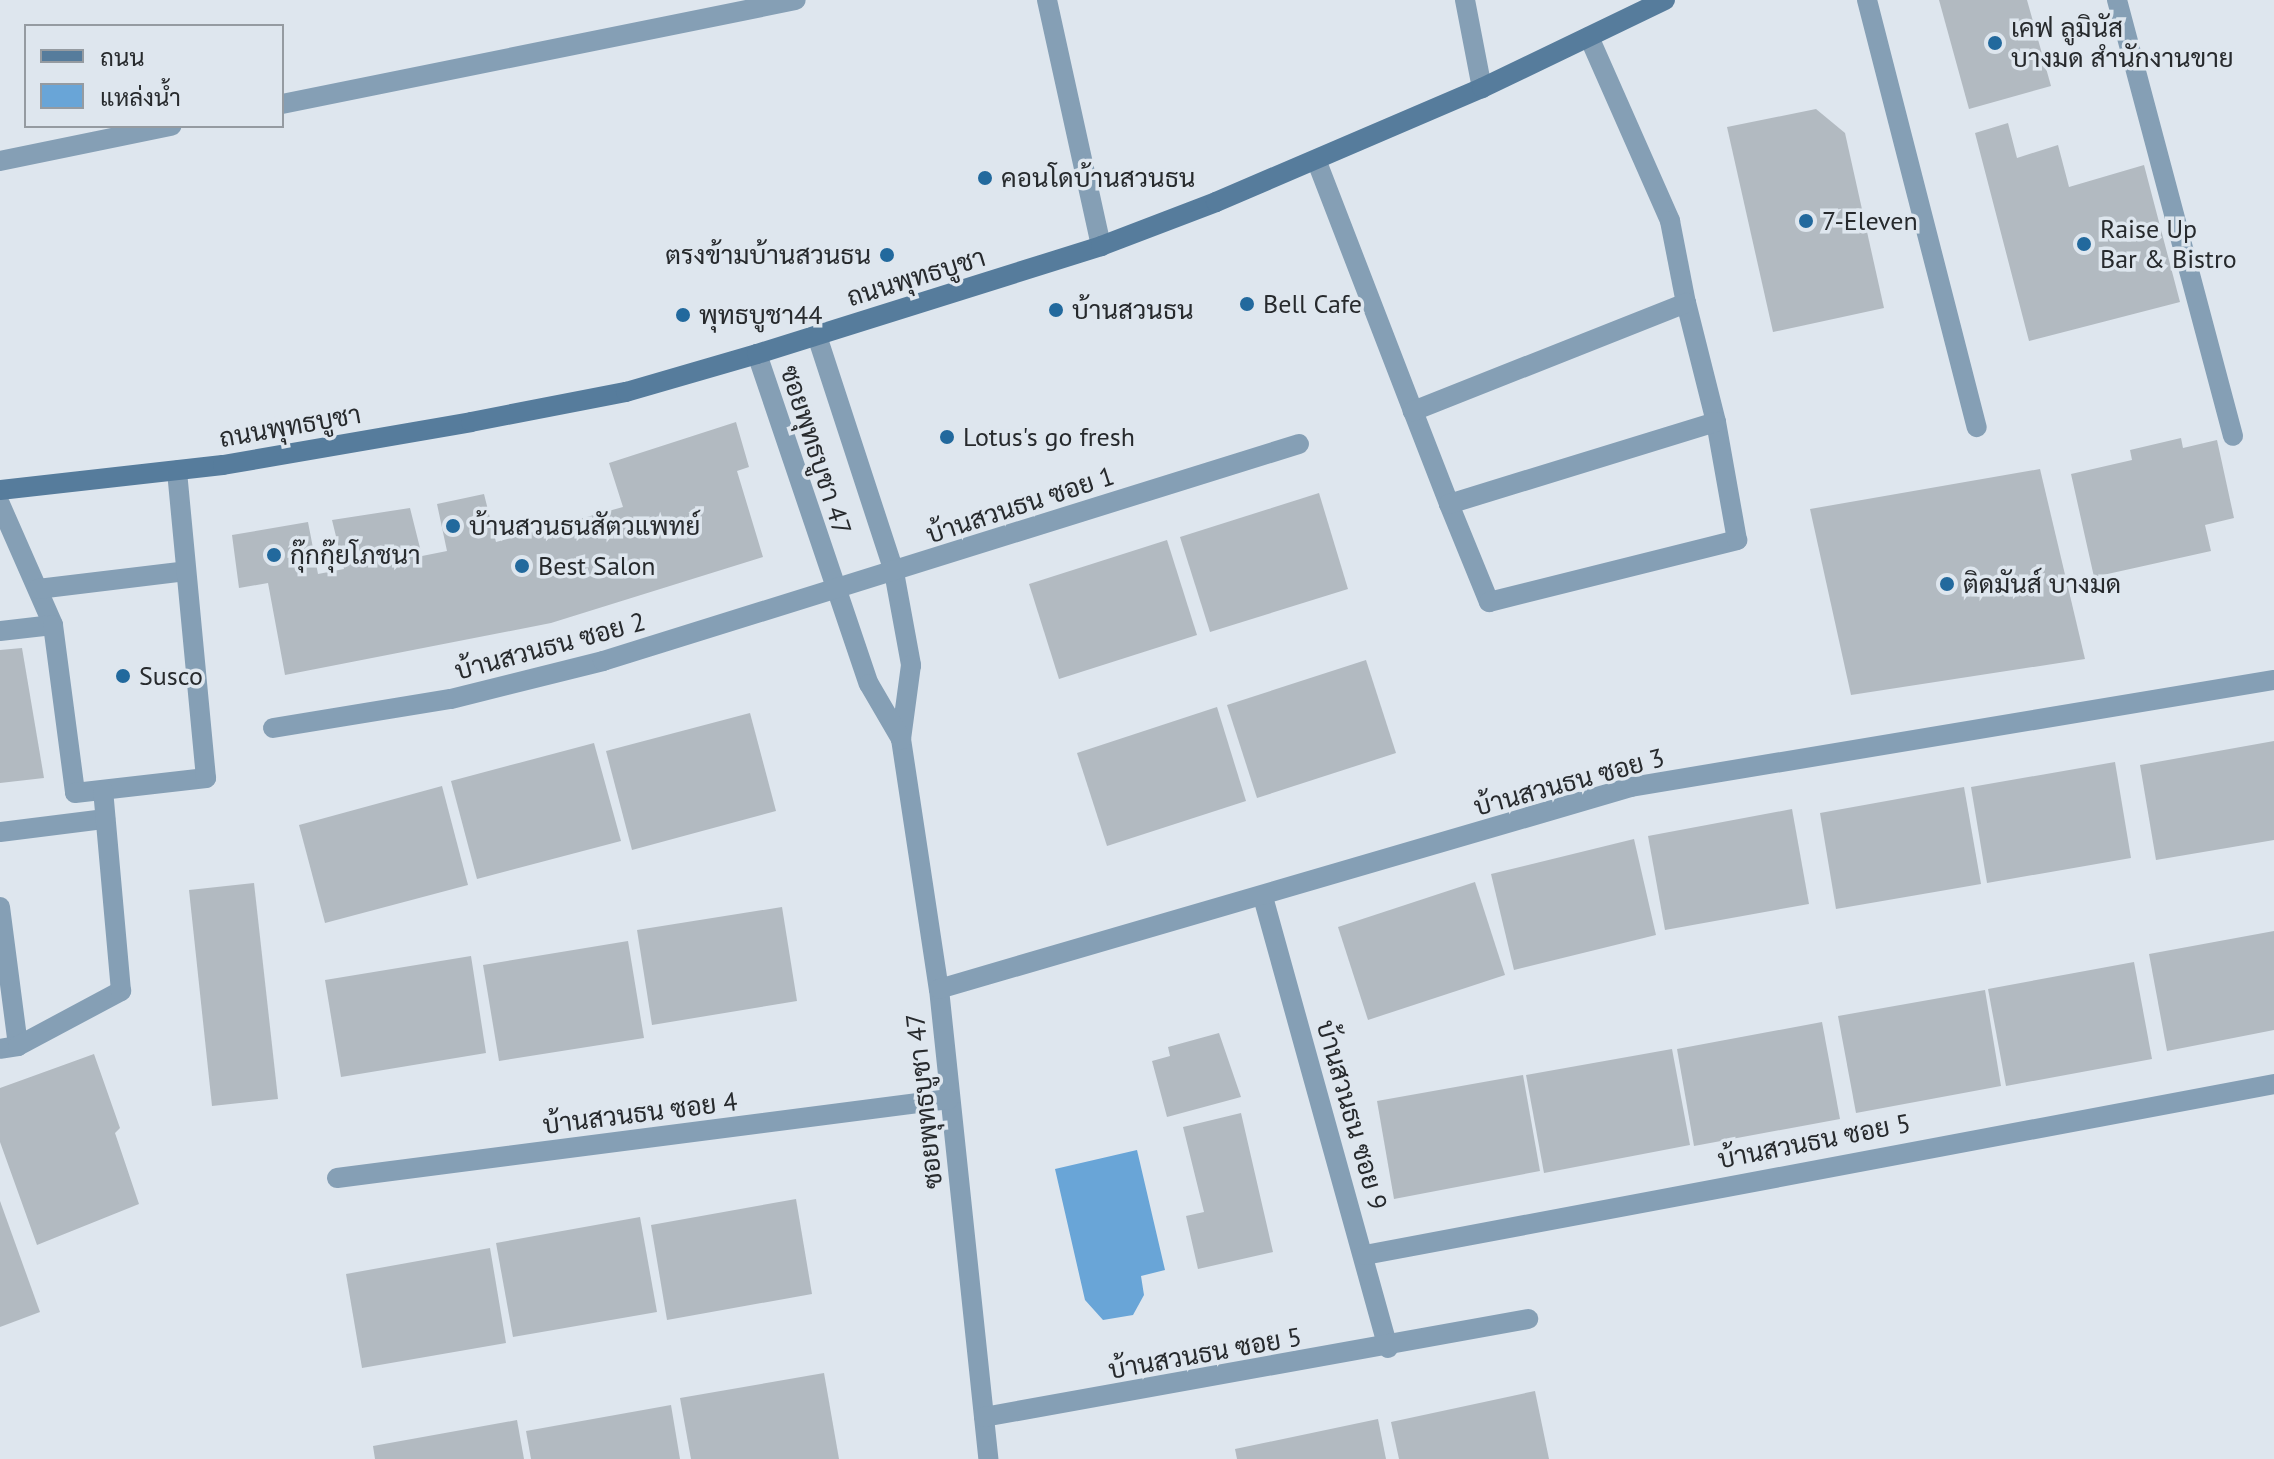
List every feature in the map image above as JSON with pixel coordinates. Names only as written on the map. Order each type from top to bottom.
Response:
[{"type":"main road","name":"ถนนพุทธบูชา","points":[[0,490],[177,470],[626,392],[757,354],[1101,246],[1317,162],[1482,88],[1665,0]]},
{"type":"street","points":[[284,104],[796,0]]},
{"type":"street","points":[[1047,0],[1101,246]]},
{"type":"street","points":[[1465,0],[1482,88]]},
{"type":"street","points":[[1867,0],[1977,427]]},
{"type":"street","points":[[2117,0],[2233,436]]},
{"type":"street","points":[[1317,162],[1489,602],[1737,540],[1716,422],[1686,303],[1670,221],[1589,37]]},
{"type":"street","points":[[0,161],[161,128]]},
{"type":"street","points":[[1413,411],[1686,303]]},
{"type":"street","name":"ซอยพุทธบูชา 47","points":[[817,336],[894,572],[911,665],[901,739],[939,989],[988,1459]]},
{"type":"street","name":"ซอยพุทธบูชา 47","points":[[757,354],[869,684],[901,739]]},
{"type":"street","points":[[1449,504],[1716,422]]},
{"type":"street","name":"บ้านสวนธน ซอย 1","points":[[836,592],[1299,444]]},
{"type":"street","points":[[0,504],[53,625],[75,793],[206,778],[177,470]]},
{"type":"street","points":[[38,589],[186,571]]},
{"type":"street","name":"บ้านสวนธน ซอย 2","points":[[273,728],[451,699],[603,661],[836,592]]},
{"type":"street","points":[[0,631],[53,625]]},
{"type":"street","name":"บ้านสวนธน ซอย 3","points":[[939,989],[1263,897],[1631,787],[2274,680]]},
{"type":"street","points":[[0,907],[9,1048],[121,991],[103,791]]},
{"type":"street","points":[[0,832],[105,819]]},
{"type":"street","name":"บ้านสวนธน ซอย 9","points":[[1263,897],[1365,1255],[1388,1348]]},
{"type":"street","name":"บ้านสวนธน ซอย 5","points":[[1365,1255],[2025,1126],[2274,1084]]},
{"type":"street","name":"บ้านสวนธน ซอย 4","points":[[337,1178],[949,1099]]},
{"type":"street","name":"บ้านสวนธน ซอย 5","points":[[984,1417],[1388,1348],[1528,1319]]},
{"type":"water","points":[[1137,1150],[1165,1270],[1141,1276],[1144,1295],[1133,1315],[1103,1320],[1085,1300],[1055,1169]]},
{"type":"building","name":"เคฟ ลูมินัส บางมด สำนักงานขาย","points":[[1939,0],[2027,0],[2051,86],[1969,109]]},
{"type":"building","name":"7-Eleven","points":[[1816,109],[1845,133],[1884,308],[1773,332],[1727,127]]},
{"type":"building","name":"Raise Up Bar & Bistro","points":[[2008,123],[2017,158],[2058,145],[2069,187],[2144,165],[2180,302],[2029,341],[1975,133]]},
{"type":"building","points":[[736,422],[749,467],[737,471],[763,557],[551,623],[285,675],[268,583],[239,588],[232,535],[308,522],[318,574],[344,569],[332,520],[410,508],[422,556],[447,551],[437,504],[484,494],[496,542],[623,507],[609,463]]},
{"type":"building","points":[[2181,438],[2183,448],[2217,440],[2234,518],[2205,525],[2211,551],[2094,577],[2071,474],[2132,460],[2130,450]]},
{"type":"building","name":"ติดมันส์ บางมด","points":[[2040,469],[2085,659],[1851,695],[1810,509]]},
{"type":"building","points":[[1319,493],[1348,589],[1210,632],[1180,537]]},
{"type":"building","points":[[1167,540],[1197,635],[1059,679],[1029,584]]},
{"type":"building","points":[[22,648],[44,778],[0,783],[0,650]]},
{"type":"building","points":[[1366,660],[1396,753],[1257,798],[1227,705]]},
{"type":"building","points":[[1217,707],[1246,801],[1107,846],[1077,753]]},
{"type":"building","points":[[750,713],[776,811],[632,850],[606,751]]},
{"type":"building","points":[[2274,741],[2274,840],[2156,860],[2140,765]]},
{"type":"building","points":[[594,743],[621,841],[477,879],[451,781]]},
{"type":"building","points":[[2115,762],[2131,858],[1987,883],[1971,787]]},
{"type":"building","points":[[442,786],[468,885],[325,923],[299,825]]},
{"type":"building","points":[[1964,787],[1981,884],[1836,909],[1820,813]]},
{"type":"building","points":[[1792,809],[1809,904],[1665,930],[1648,836]]},
{"type":"building","points":[[1634,839],[1656,935],[1514,970],[1491,874]]},
{"type":"building","points":[[1475,882],[1505,975],[1368,1020],[1338,927]]},
{"type":"building","points":[[254,883],[278,1099],[212,1106],[189,890]]},
{"type":"building","points":[[782,907],[797,1001],[652,1025],[637,930]]},
{"type":"building","points":[[2274,931],[2274,1030],[2167,1051],[2149,954]]},
{"type":"building","points":[[628,941],[644,1038],[499,1061],[483,965]]},
{"type":"building","points":[[471,956],[486,1053],[341,1077],[325,980]]},
{"type":"building","points":[[2134,962],[2152,1059],[2006,1086],[1988,989]]},
{"type":"building","points":[[1985,990],[2001,1086],[1856,1113],[1838,1016]]},
{"type":"building","points":[[1822,1022],[1840,1119],[1694,1146],[1677,1049]]},
{"type":"building","points":[[1219,1033],[1241,1097],[1167,1117],[1152,1061],[1170,1056],[1168,1047]]},
{"type":"building","points":[[1672,1049],[1690,1145],[1544,1173],[1526,1075]]},
{"type":"building","points":[[94,1054],[120,1128],[115,1133],[139,1204],[37,1245],[0,1142],[0,1088]]},
{"type":"building","points":[[1523,1075],[1540,1171],[1394,1199],[1377,1101]]},
{"type":"building","points":[[1241,1113],[1273,1252],[1198,1269],[1186,1216],[1204,1212],[1183,1127]]},
{"type":"building","points":[[796,1199],[812,1294],[667,1320],[651,1225]]},
{"type":"building","points":[[0,1201],[40,1312],[0,1327]]},
{"type":"building","points":[[640,1217],[657,1312],[513,1337],[496,1243]]},
{"type":"building","points":[[490,1248],[506,1343],[362,1368],[346,1274]]},
{"type":"building","points":[[824,1373],[839,1459],[691,1459],[680,1398]]},
{"type":"building","points":[[1535,1391],[1549,1459],[1399,1459],[1391,1422]]},
{"type":"building","points":[[671,1405],[680,1459],[531,1459],[526,1431]]},
{"type":"building","points":[[1378,1419],[1386,1459],[1237,1459],[1235,1449]]},
{"type":"building","points":[[517,1420],[524,1459],[375,1459],[373,1446]]},
{"type":"place","name":"เคฟ ลูมินัส บางมด สำนักงานขาย","points":[[1995,43]]},
{"type":"place","name":"คอนโดบ้านสวนธน","points":[[985,178]]},
{"type":"place","name":"7-Eleven","points":[[1806,221]]},
{"type":"place","name":"Raise Up Bar & Bistro","points":[[2084,244]]},
{"type":"place","name":"ตรงข้ามบ้านสวนธน","points":[[887,255]]},
{"type":"place","name":"Bell Cafe","points":[[1247,304]]},
{"type":"place","name":"บ้านสวนธน","points":[[1056,310]]},
{"type":"place","name":"พุทธบูชา44","points":[[683,315]]},
{"type":"place","name":"Lotus's go fresh","points":[[947,437]]},
{"type":"place","name":"บ้านสวนธนสัตวแพทย์","points":[[453,526]]},
{"type":"place","name":"กุ๊กกุ๊ยโภชนา","points":[[274,555]]},
{"type":"place","name":"Best Salon","points":[[522,566]]},
{"type":"place","name":"ติดมันส์ บางมด","points":[[1947,584]]},
{"type":"place","name":"Susco","points":[[123,676]]}]
